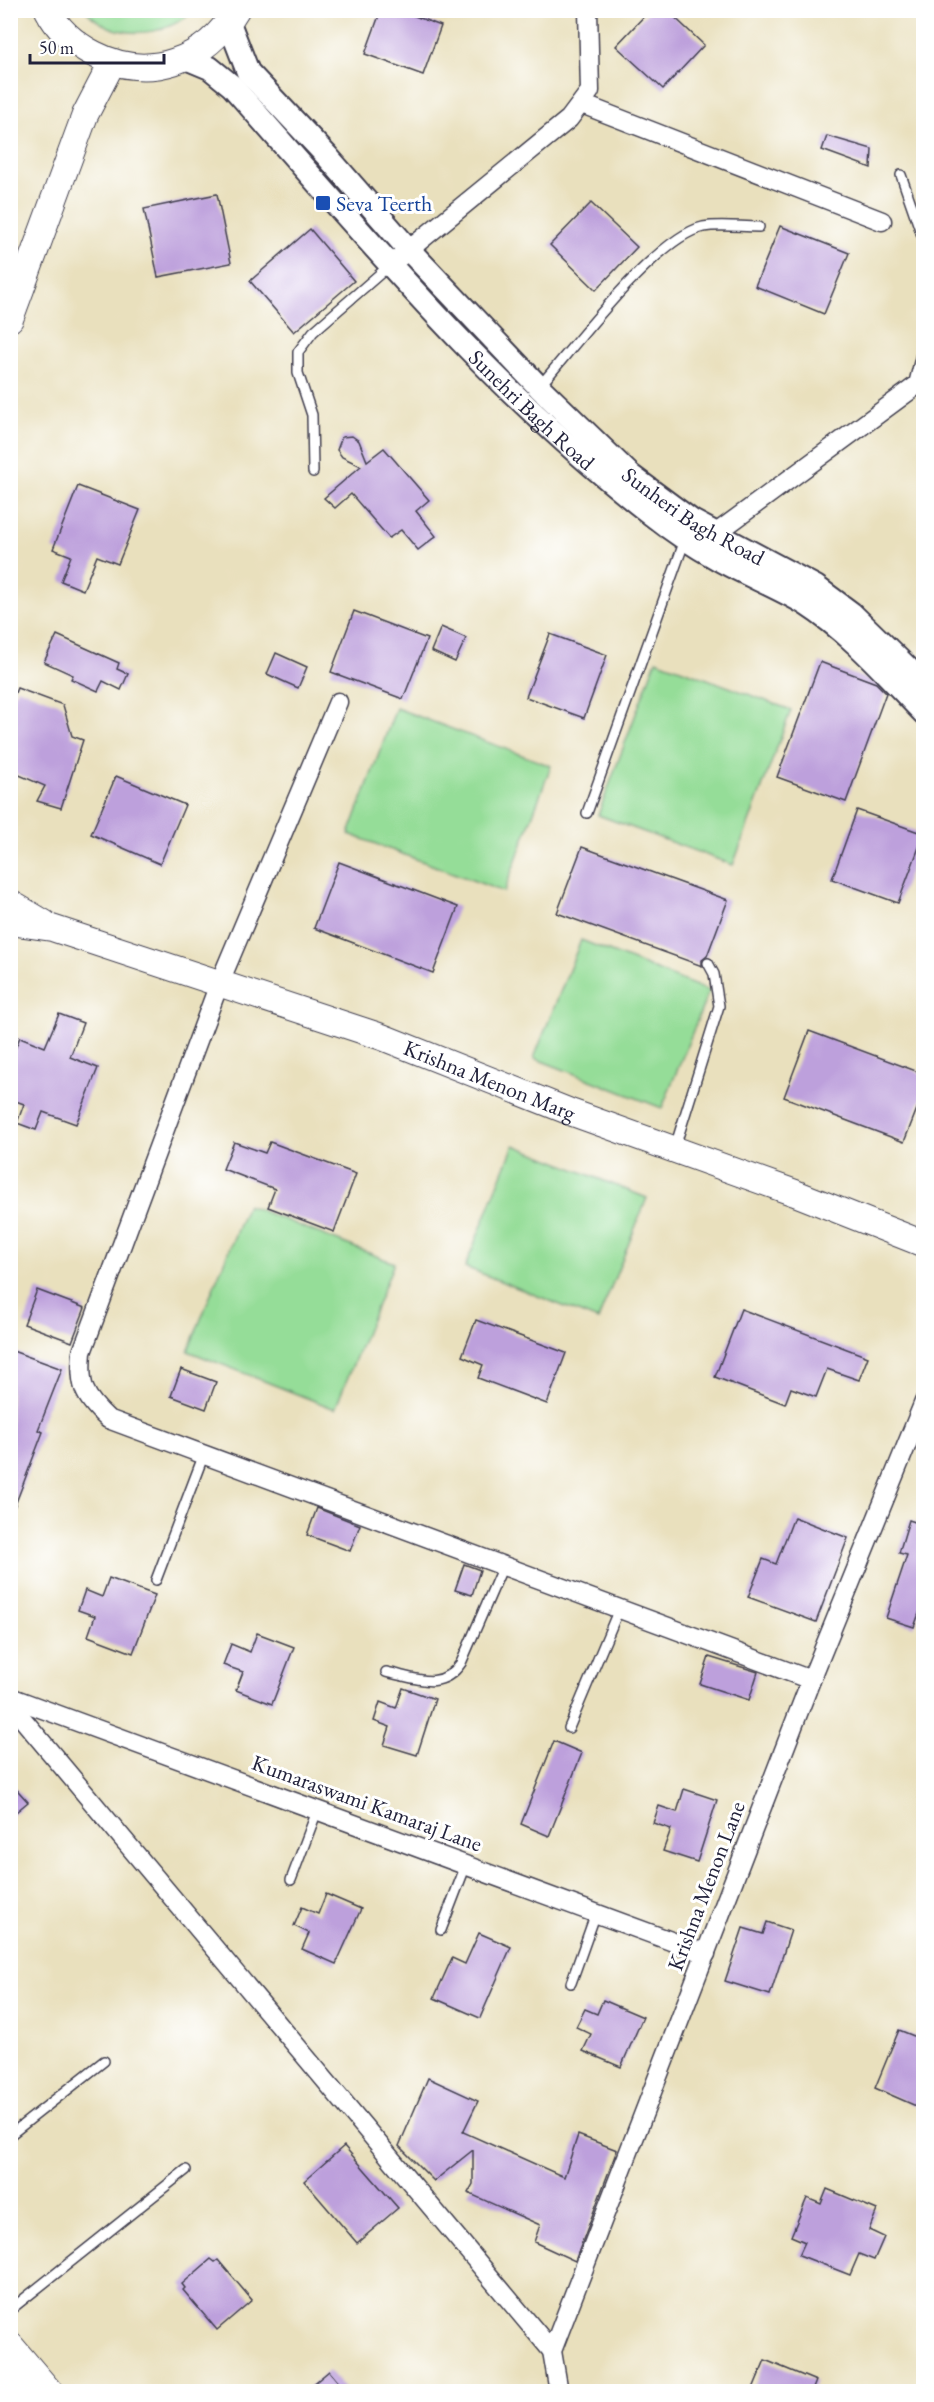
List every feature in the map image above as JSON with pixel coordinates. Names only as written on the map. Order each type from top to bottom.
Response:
[{"type":"main road","points":[[48,10],[67,35],[88,51],[112,63],[127,67],[157,67],[186,58],[210,44],[233,17]]},
{"type":"main road","points":[[85,115],[88,51]]},
{"type":"main road","points":[[10,319],[85,115],[112,63]]},
{"type":"main road","name":"Krishna Menon Marg","points":[[10,903],[52,927],[382,1037],[924,1244]]},
{"type":"main road","name":"Krishna Menon Marg","points":[[10,922],[52,927]]},
{"type":"main road","points":[[10,2345],[50,2391]]},
{"type":"main road","points":[[10,2382],[18,2391]]},
{"type":"street","points":[[390,265],[569,119],[582,104],[590,91],[588,10]]},
{"type":"street","name":"Sunheri Bagh Road","points":[[233,17],[249,72],[327,156],[408,250],[539,387],[630,475],[665,503],[715,534],[816,587],[850,613],[924,684]]},
{"type":"street","name":"Sunehri Bagh Road","points":[[186,58],[210,68],[232,86],[390,265],[489,368],[557,433],[651,514],[716,558],[806,604],[854,640],[924,713]]},
{"type":"street","points":[[582,104],[882,221]]},
{"type":"street","points":[[715,534],[918,384]]},
{"type":"street","points":[[338,702],[219,984],[82,1352],[80,1379],[90,1402],[108,1419],[811,1680]]},
{"type":"street","name":"Krishna Menon Lane","points":[[552,2351],[811,1680],[924,1402]]},
{"type":"street","name":"Kumaraswami Kamaraj Lane","points":[[10,1697],[706,1954]]},
{"type":"street","points":[[10,1704],[552,2351],[559,2391]]},
{"type":"lane","points":[[901,175],[924,241]]},
{"type":"lane","points":[[539,387],[643,268],[674,241],[705,227],[759,227]]},
{"type":"lane","points":[[314,471],[312,415],[298,373],[298,352],[313,332],[390,265]]},
{"type":"lane","points":[[918,384],[924,342]]},
{"type":"lane","points":[[587,813],[686,538]]},
{"type":"lane","points":[[675,1150],[719,1006],[714,974],[708,963]]},
{"type":"lane","points":[[156,1580],[204,1454]]},
{"type":"lane","points":[[386,1672],[431,1681],[443,1680],[453,1675],[461,1663],[503,1566]]},
{"type":"lane","points":[[569,1728],[619,1609]]},
{"type":"lane","points":[[291,1880],[317,1810]]},
{"type":"lane","points":[[441,1930],[466,1865]]},
{"type":"lane","points":[[571,1983],[596,1913]]},
{"type":"lane","points":[[10,2135],[104,2061]]},
{"type":"lane","points":[[10,2310],[186,2170]]},
{"type":"green space","points":[[86,11],[193,11],[168,27],[139,32],[111,27],[98,21]]},
{"type":"green space","points":[[656,660],[791,710],[733,865],[598,815]]},
{"type":"green space","points":[[396,708],[551,766],[504,892],[349,834]]},
{"type":"green space","points":[[581,940],[709,991],[662,1108],[534,1058]]},
{"type":"green space","points":[[514,1145],[647,1198],[598,1320],[465,1267]]},
{"type":"green space","points":[[247,1205],[394,1263],[335,1409],[188,1351]]},
{"type":"building","points":[[381,10],[399,10],[441,26],[423,75],[365,54]]},
{"type":"building","points":[[650,10],[667,10],[704,45],[663,89],[616,46]]},
{"type":"building","points":[[827,136],[872,149],[871,168],[822,150]]},
{"type":"building","points":[[217,194],[231,263],[158,277],[144,209]]},
{"type":"building","points":[[591,203],[637,247],[596,290],[550,245]]},
{"type":"building","points":[[780,226],[849,253],[824,314],[755,286]]},
{"type":"building","points":[[310,229],[354,281],[294,332],[250,281]]},
{"type":"building","points":[[352,436],[359,441],[367,461],[384,448],[429,500],[416,511],[436,536],[418,550],[401,530],[389,538],[351,494],[335,508],[324,498],[361,466],[342,457],[337,450],[342,437]]},
{"type":"building","points":[[78,486],[140,510],[118,564],[97,556],[83,590],[61,581],[71,556],[53,549]]},
{"type":"building","points":[[354,611],[427,639],[403,699],[331,672]]},
{"type":"building","points":[[441,627],[466,638],[455,662],[431,651]]},
{"type":"building","points":[[550,634],[607,655],[584,718],[526,697]]},
{"type":"building","points":[[57,635],[119,663],[117,669],[128,674],[121,690],[103,681],[98,691],[71,679],[73,675],[44,662]]},
{"type":"building","points":[[276,653],[307,667],[298,688],[267,674]]},
{"type":"building","points":[[820,662],[876,683],[886,693],[846,802],[777,777]]},
{"type":"building","points":[[17,688],[63,705],[72,736],[83,740],[61,808],[37,801],[45,786],[10,771],[10,705]]},
{"type":"building","points":[[116,776],[185,805],[160,864],[91,834]]},
{"type":"building","points":[[857,810],[924,834],[898,903],[832,879]]},
{"type":"building","points":[[582,847],[728,900],[707,956],[702,960],[702,966],[557,913]]},
{"type":"building","points":[[339,862],[458,907],[433,973],[314,928]]},
{"type":"building","points":[[59,1014],[83,1023],[70,1057],[98,1068],[76,1124],[43,1112],[36,1130],[17,1123],[24,1104],[10,1099],[10,1061],[20,1037],[45,1047]]},
{"type":"building","points":[[809,1031],[924,1074],[924,1091],[904,1142],[784,1097]]},
{"type":"building","points":[[234,1142],[265,1153],[270,1142],[356,1174],[334,1232],[268,1207],[275,1189],[223,1169]]},
{"type":"building","points":[[37,1290],[85,1308],[72,1342],[24,1324]]},
{"type":"building","points":[[741,1309],[868,1357],[859,1380],[827,1369],[816,1397],[791,1388],[785,1404],[715,1377]]},
{"type":"building","points":[[476,1320],[566,1353],[547,1404],[478,1378],[483,1365],[462,1356]]},
{"type":"building","points":[[10,1350],[62,1369],[38,1430],[43,1432],[12,1513]]},
{"type":"building","points":[[181,1369],[216,1382],[206,1409],[171,1396]]},
{"type":"building","points":[[317,1508],[360,1525],[350,1551],[307,1535]]},
{"type":"building","points":[[794,1517],[848,1538],[816,1622],[748,1597],[763,1559],[776,1564]]},
{"type":"building","points":[[909,1520],[924,1525],[924,1600],[914,1627],[886,1618],[907,1555],[899,1553]]},
{"type":"building","points":[[464,1564],[480,1570],[472,1595],[455,1590]]},
{"type":"building","points":[[109,1578],[155,1595],[133,1653],[88,1636],[95,1616],[78,1610],[85,1590],[102,1597]]},
{"type":"building","points":[[257,1633],[294,1647],[272,1704],[236,1690],[243,1672],[223,1665],[231,1644],[250,1652]]},
{"type":"building","points":[[709,1657],[758,1672],[749,1700],[700,1684]]},
{"type":"building","points":[[403,1688],[435,1699],[417,1755],[384,1745],[390,1727],[374,1721],[380,1702],[396,1708]]},
{"type":"building","points":[[554,1741],[582,1753],[549,1836],[521,1824]]},
{"type":"building","points":[[10,1782],[28,1802],[10,1817]]},
{"type":"building","points":[[684,1789],[717,1800],[697,1862],[663,1851],[671,1829],[653,1823],[659,1806],[677,1812]]},
{"type":"building","points":[[326,1894],[361,1909],[336,1964],[302,1949],[309,1933],[294,1926],[302,1907],[318,1914]]},
{"type":"building","points":[[767,1922],[791,1930],[770,1995],[725,1981],[743,1928],[763,1934]]},
{"type":"building","points":[[479,1933],[511,1947],[480,2018],[434,1998],[452,1958],[465,1964]]},
{"type":"building","points":[[603,2000],[643,2017],[621,2067],[583,2051],[591,2034],[576,2027],[585,2009],[597,2014]]},
{"type":"building","points":[[899,2030],[924,2040],[924,2086],[916,2106],[875,2088]]},
{"type":"building","points":[[428,2078],[478,2101],[463,2132],[564,2177],[578,2135],[617,2150],[575,2261],[534,2242],[540,2225],[468,2193],[473,2184],[473,2150],[434,2181],[399,2146]]},
{"type":"building","points":[[344,2146],[398,2208],[357,2243],[304,2181]]},
{"type":"building","points":[[827,2189],[877,2210],[869,2230],[884,2237],[874,2260],[859,2254],[850,2275],[799,2255],[805,2242],[791,2236],[807,2198],[821,2204]]},
{"type":"building","points":[[211,2259],[215,2262],[218,2260],[252,2300],[217,2330],[183,2290],[185,2288],[182,2284]]},
{"type":"building","points":[[765,2360],[816,2381],[812,2391],[752,2391]]},
{"type":"building","points":[[329,2371],[346,2391],[305,2391]]},
{"type":"place","name":"Seva Teerth","points":[[323,203]]}]
